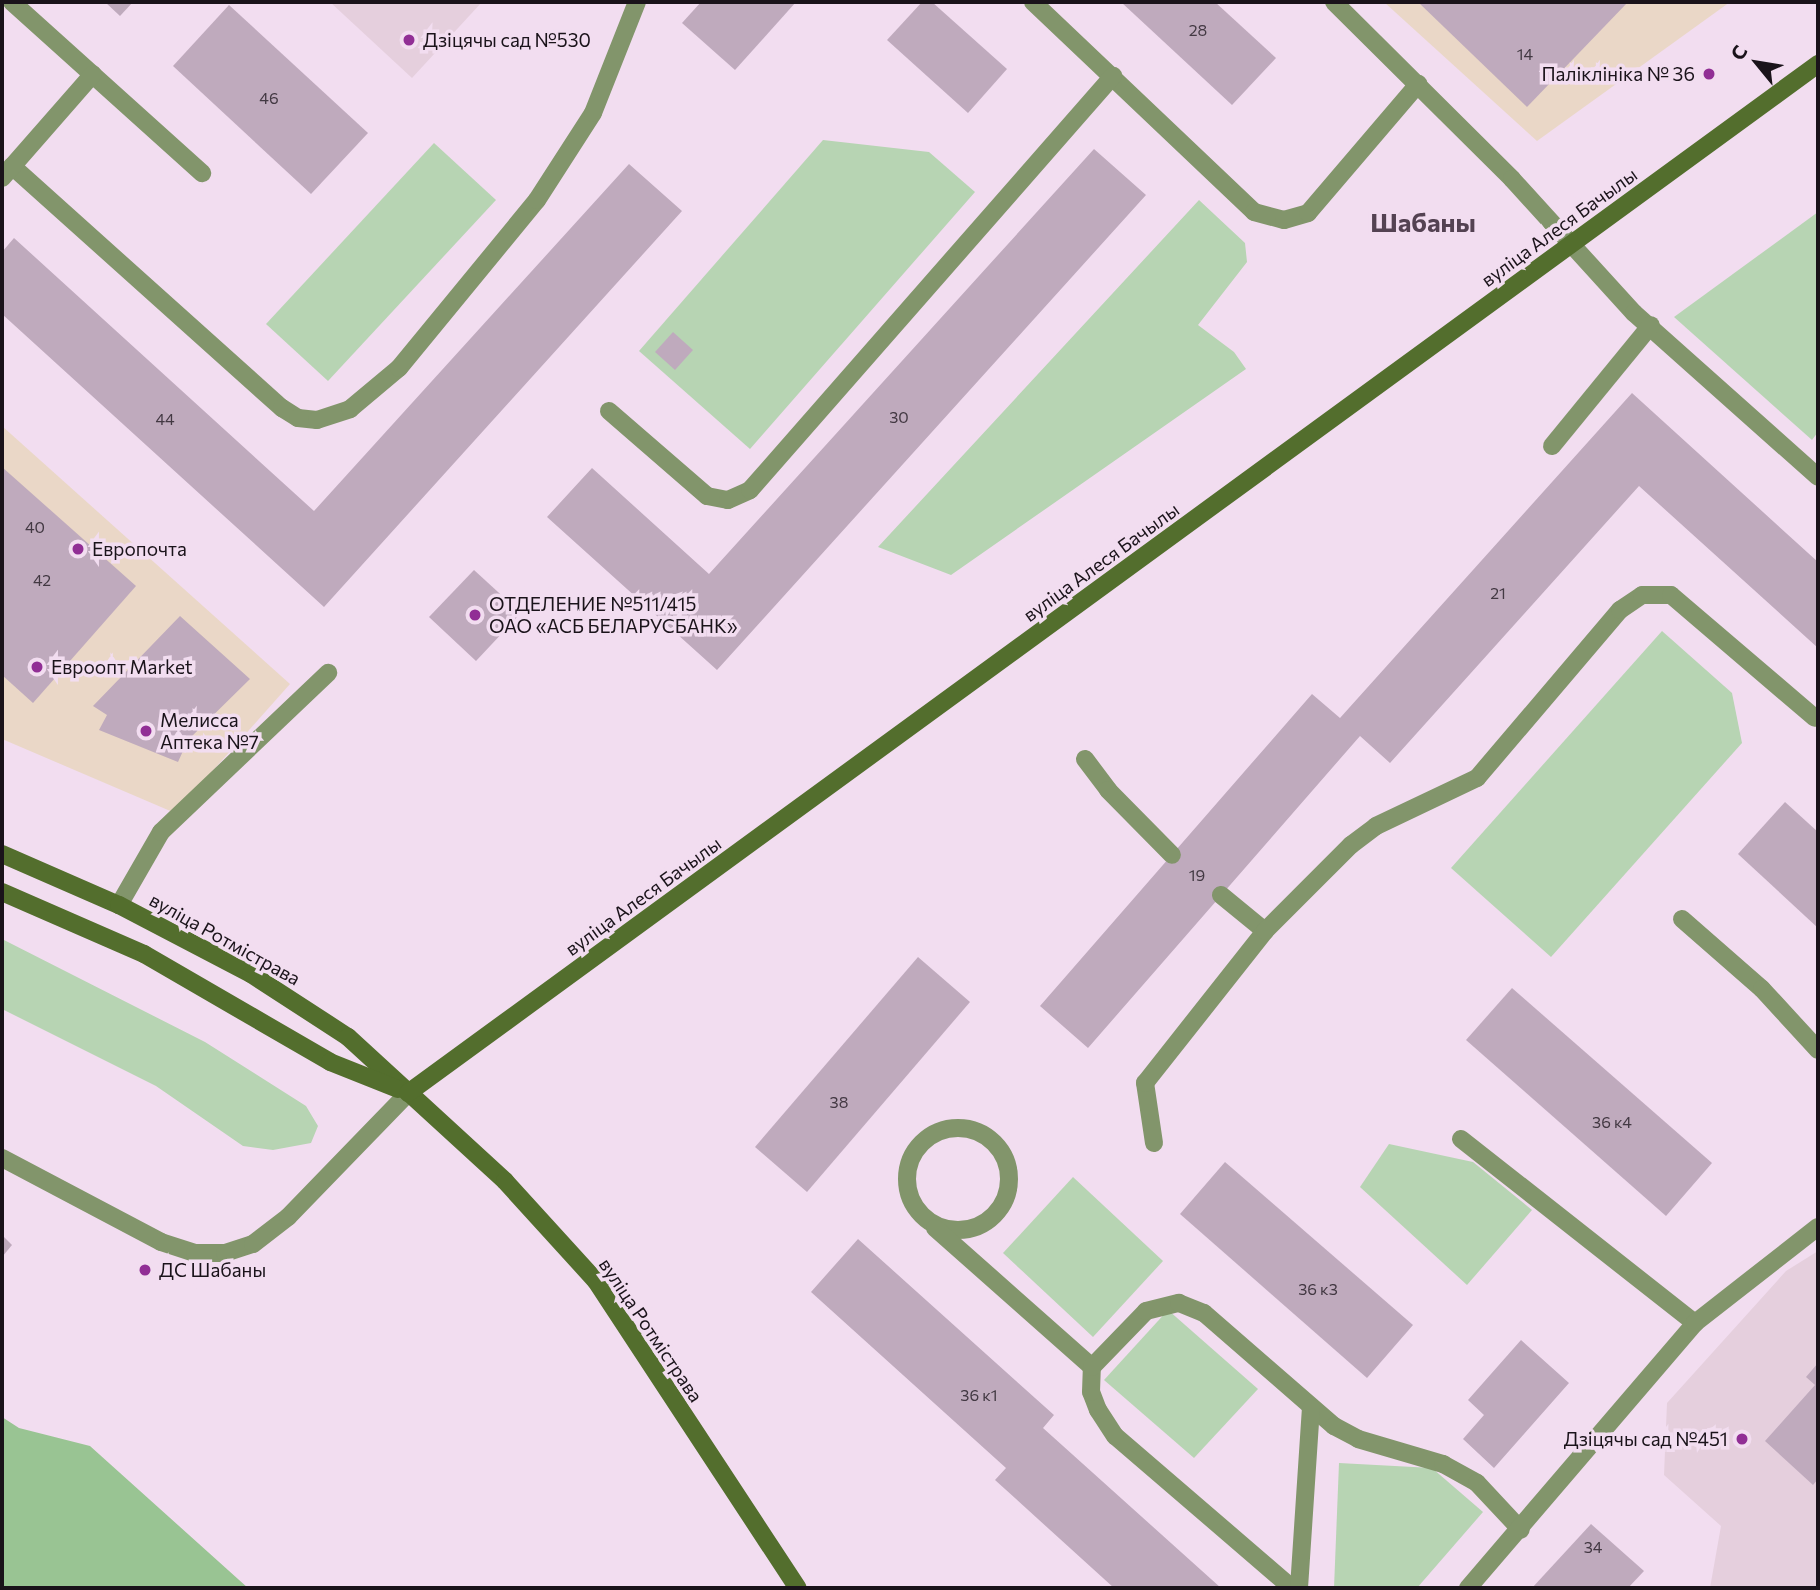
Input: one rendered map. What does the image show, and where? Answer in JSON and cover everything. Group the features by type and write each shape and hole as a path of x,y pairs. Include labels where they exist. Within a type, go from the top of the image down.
{"street":[{"name":"вуліца Алеся Бачылы","path":"408,1093 1818,64"},
{"name":"вуліца Ротмістрава","path":"2,854 119,905 251,974 348,1037 505,1181 596,1282 798,1588"},
{"name":"вуліца Ротмістрава","path":"2,892 144,954 330,1062 408,1093"}],"lane":[{"path":"12,2 202,173"},
{"path":"93,74 7,172 282,408 298,418 317,420 351,409 399,368 537,200 593,113 637,2"},
{"path":"1033,2 1254,212 1284,220 1308,213 1418,84"},
{"path":"1334,2 1573,243 1634,313 1818,477"},
{"path":"610,411 707,496 728,500 750,490 1113,76"},
{"path":"1552,446 1651,326"},
{"path":"1154,1143 1145,1083 1265,931 1351,845 1376,826 1477,778 1620,610 1642,595 1671,595 1815,718"},
{"path":"119,905 161,832 328,673"},
{"path":"1085,759 1108,790 1172,855"},
{"path":"1221,895 1265,931"},
{"path":"1682,919 1762,989 1818,1050"},
{"path":"2,1158 161,1242 195,1254 225,1253 253,1244 288,1217 408,1093"},
{"path":"921,1215 934,1225 959,1230 983,1224 996,1214 1010,1184 1005,1160 992,1139 960,1127 927,1137 908,1166 906,1184 921,1215 1092,1367"},
{"path":"1461,1139 1695,1323"},
{"path":"1468,1588 1521,1530 1695,1323 1818,1227"},
{"path":"1292,1588 1115,1436 1091,1392 1092,1367 1146,1311 1179,1303 1204,1313 1311,1408 1358,1439 1443,1464 1476,1483 1521,1530"},
{"path":"1299,1588 1311,1408"}],"shaded area":[{"name":"Дзіцячы сад №530","path":"330,2 482,2 412,78"},
{"path":"1384,2 1730,2 1537,141"},
{"path":"2,426 290,684 175,813 2,739"},
{"name":"Дзіцячы сад №451","path":"1818,1251 1818,1588 1710,1588 1721,1526 1664,1475 1667,1403 1786,1271"}],"green space":[{"path":"823,140 929,152 975,192 750,449 639,351"},
{"path":"434,143 496,200 328,381 266,324"},
{"path":"1199,200 1245,243 1247,262 1198,325 1234,352 1246,369 951,575 878,547"},
{"path":"1818,212 1818,432 1812,440 1674,317"},
{"path":"1662,631 1732,693 1742,743 1551,957 1451,868"},
{"path":"2,939 205,1042 306,1106 318,1126 311,1143 273,1150 243,1146 156,1086 2,1009"},
{"path":"1389,1144 1473,1162 1532,1210 1467,1285 1360,1187"},
{"path":"1073,1177 1163,1261 1093,1337 1003,1253"},
{"path":"1168,1310 1258,1389 1194,1458 1104,1380"},
{"path":"2,1417 19,1428 90,1446 248,1588 2,1588"},
{"path":"1339,1463 1432,1468 1483,1512 1417,1588 1334,1588"}],"building":[{"path":"105,2 133,2 120,16"},
{"path":"701,2 796,2 735,70 682,23"},
{"path":"922,2 932,2 1007,69 968,113 887,40"},
{"path":"1121,2 1215,2 1276,58 1232,105"},
{"path":"1418,2 1628,2 1527,107"},
{"path":"229,5 368,133 311,194 173,66"},
{"path":"1094,149 1146,195 717,670 547,517 592,468 709,574"},
{"path":"629,164 682,211 324,607 2,314 2,252 14,238 314,511"},
{"path":"673,332 693,350 675,370 655,352"},
{"path":"1632,393 1818,562 1818,648 1639,486 1390,763 1360,736 1088,1048 1040,1006 1312,694 1340,718"},
{"path":"2,467 136,586 33,703 2,675"},
{"name":"ОТДЕЛЕНИЕ №511/415 ОАО «АСБ БЕЛАРУСБАНК»","path":"474,570 521,613 476,661 429,617"},
{"path":"180,616 250,679 188,740 178,762 99,730 107,715 93,706"},
{"path":"1785,802 1818,832 1818,928 1738,854"},
{"path":"918,957 970,1002 807,1192 755,1147"},
{"path":"1512,988 1712,1163 1666,1216 1466,1040"},
{"path":"1225,1162 1413,1325 1367,1378 1180,1214"},
{"path":"2,1235 12,1245 2,1257"},
{"path":"858,1239 1054,1415 1043,1428 1221,1588 1114,1588 995,1480 1006,1468 811,1292"},
{"path":"1521,1340 1569,1383 1494,1468 1463,1439 1484,1415 1468,1400"},
{"path":"1818,1363 1818,1479 1813,1485 1765,1441 1815,1385 1806,1377"},
{"path":"1591,1524 1644,1571 1628,1588 1532,1588"}],"place":[{"name":"Дзіцячы сад №530","path":"409,40"},
{"name":"Паліклініка № 36","path":"1709,74"},
{"name":"Европочта","path":"78,549"},
{"name":"ОТДЕЛЕНИЕ №511/415 ОАО «АСБ БЕЛАРУСБАНК»","path":"475,615"},
{"name":"Евроопт Market","path":"37,667"},
{"name":"Мелисса Аптека №7","path":"146,731"},
{"name":"ДС Шабаны","path":"145,1270"},
{"name":"Дзіцячы сад №451","path":"1742,1439"}],"district":[{"name":"Шабаны","path":"1423,222"}]}
